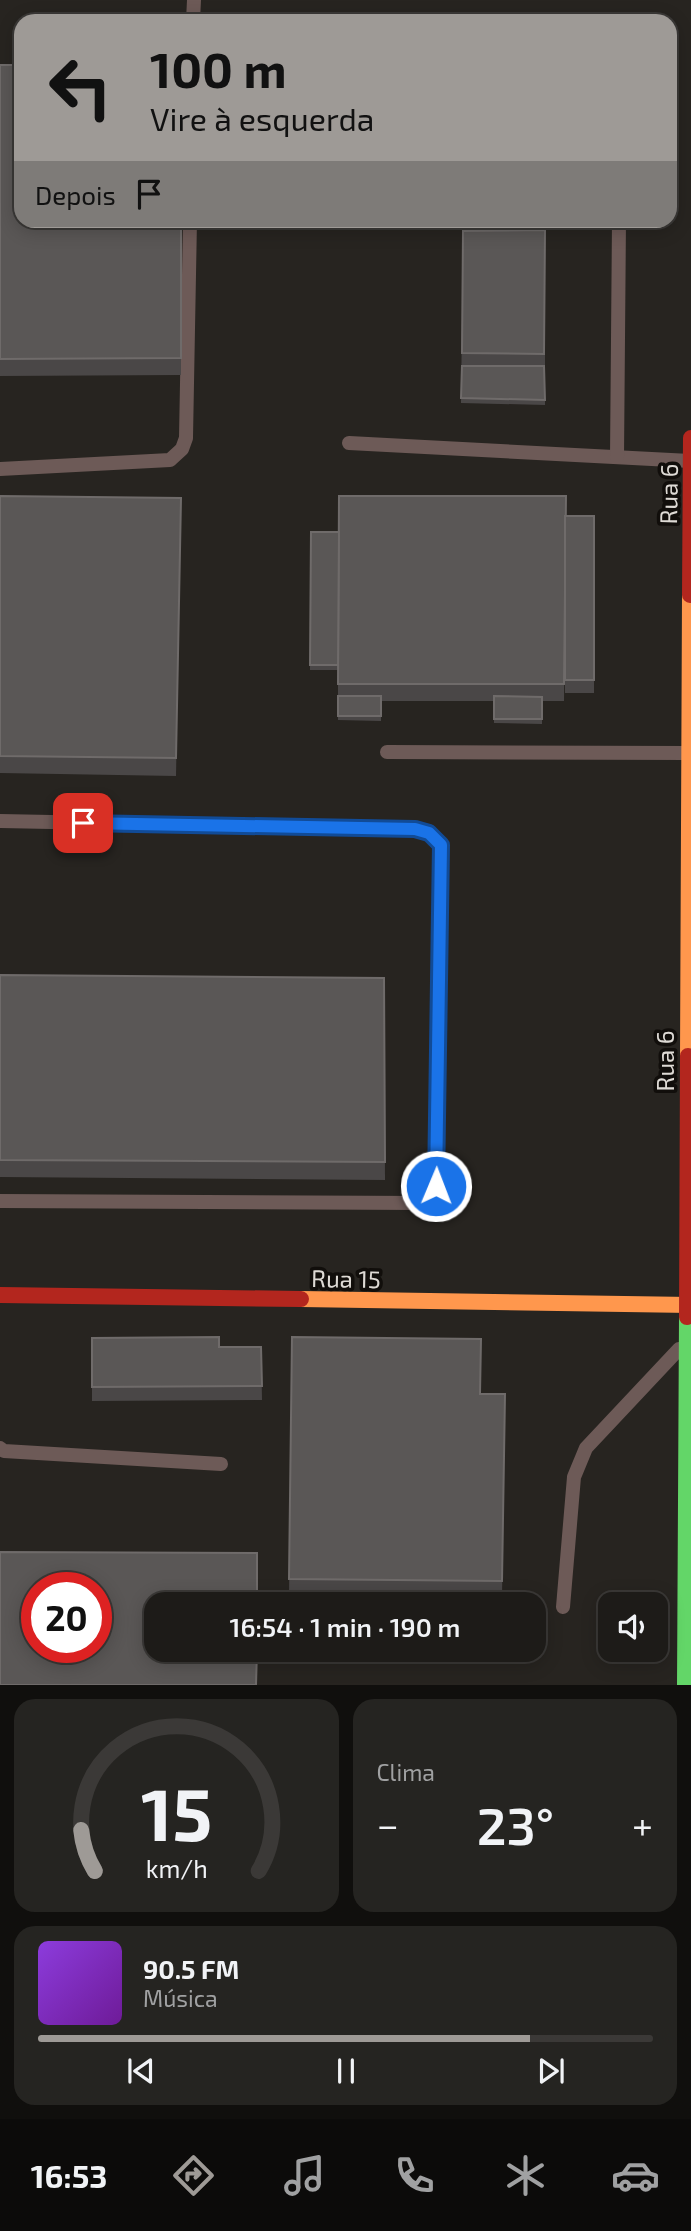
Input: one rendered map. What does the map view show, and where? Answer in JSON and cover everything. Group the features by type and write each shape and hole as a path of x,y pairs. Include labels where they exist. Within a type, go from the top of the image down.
{"street":[{"name":"Rua 6","path":"685,1685 685,1342 689,1305 691,438"},
{"name":"Rua 15","path":"0,1296 689,1305"}],"lane":[{"path":"0,469 170,460 182,449 187,438 190,228"},
{"path":"617,457 619,228"},
{"path":"349,443 691,461"},
{"path":"387,752 689,752"},
{"path":"0,821 415,829 429,833 441,845 436,1186 424,1203 0,1201"},
{"path":"564,1607 574,1477 586,1448 685,1342"},
{"path":"0,1448 4,1451 221,1464"}],"building":[{"path":"0,65 14,65 14,228 181,228 181,358 0,359"},
{"path":"545,230 544,354 462,353 463,231"},
{"path":"462,366 544,366 545,400 461,398"},
{"path":"0,496 181,498 176,758 0,756"},
{"path":"339,496 566,496 564,684 338,684"},
{"path":"565,516 594,516 594,680 565,680"},
{"path":"311,532 339,532 338,665 310,665"},
{"path":"338,696 381,696 381,716 338,716"},
{"path":"494,696 542,697 542,719 494,719"},
{"path":"0,975 384,978 385,1162 0,1160"},
{"path":"219,1337 219,1347 261,1347 262,1386 92,1387 92,1338"},
{"path":"292,1337 481,1339 480,1394 505,1394 502,1581 289,1579"},
{"path":"0,1552 257,1553 257,1592 144,1592 144,1662 257,1662 256,1685 0,1685"}],"traffic: fast":[{"path":"685,1685 687,1317"}],"traffic: slow":[{"path":"688,1056 690,595"},
{"path":"301,1299 691,1305"}],"traffic: jam":[{"path":"690,595 691,438"},
{"path":"687,1317 688,1056"},
{"path":"0,1295 301,1299"}],"route":[{"path":"83,823 415,829 429,833 441,845 436,1186"}]}
